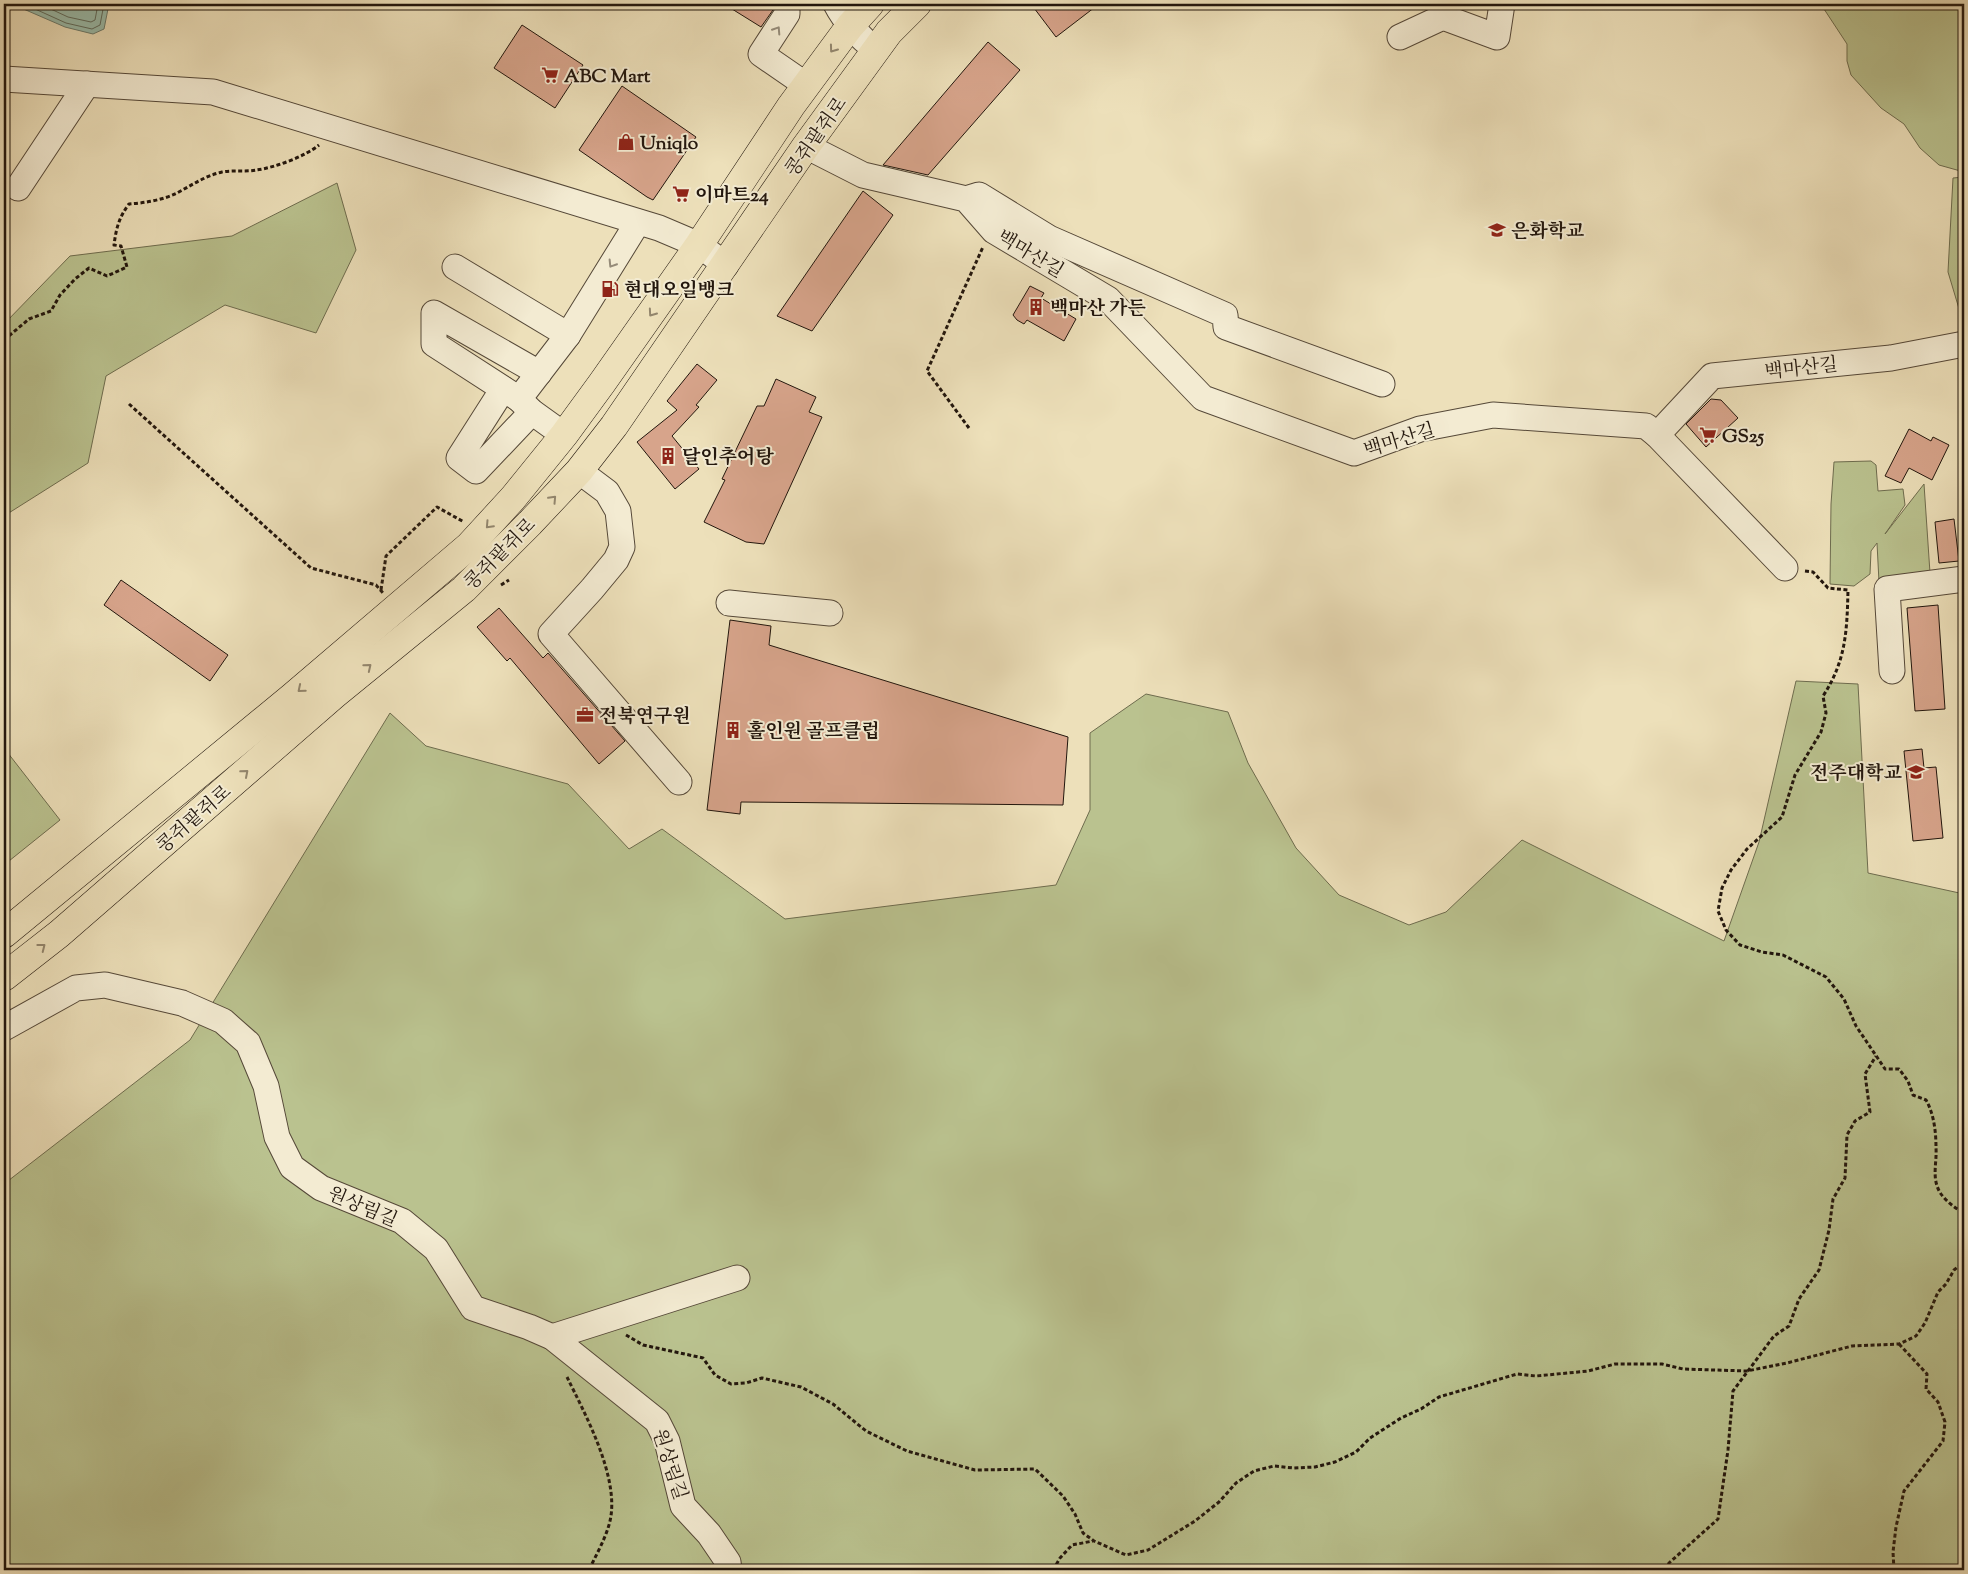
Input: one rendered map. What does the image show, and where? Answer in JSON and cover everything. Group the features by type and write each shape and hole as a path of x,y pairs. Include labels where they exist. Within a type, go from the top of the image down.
{"main road":[{"path":"786,176 787,148 863,21 917,4"},
{"name":"콩쥐팥쥐로","path":"4,934 284,704 389,599 469,546 514,498 564,435 699,245 806,85 863,21"},
{"name":"콩쥐팥쥐로","path":"4,977 59,934 334,695 464,589 579,471 614,426 806,146 863,21"}],"street":[{"path":"787,4 787,14 761,54 806,85"},
{"path":"1400,37 1443,17 1497,37 1502,4"},
{"path":"4,79 213,92 659,228 699,245 726,265"},
{"path":"18,188 87,84"},
{"path":"806,146 863,175 966,199 979,195 1049,238 1225,315 1226,327 1382,384"},
{"name":"백마산길","path":"966,199 992,228 1108,299 1203,398 1354,453 1420,429 1493,415 1646,426 1657,435 1712,376 1891,358 1964,344"},
{"path":"518,400 568,334 638,222"},
{"path":"455,266 568,334"},
{"path":"539,373 434,313 434,344 518,400 564,435"},
{"path":"1657,435 1785,568"},
{"path":"579,471 607,492 618,511 622,547 616,560 551,634 679,782"},
{"path":"1892,670 1887,589 1964,579"},
{"path":"729,602 830,613"},
{"name":"원상림길","path":"4,1028 76,988 105,985 182,1003 223,1021 248,1043 266,1086 277,1137 292,1167 322,1188 402,1221 436,1249 472,1308 529,1327 552,1337 657,1421 667,1441 683,1506 709,1534 728,1562 729,1570"},
{"path":"552,1337 606,1318 737,1278"}],"path":[{"path":"4,340 29,318 51,311 60,296 89,268 107,276 127,267 121,246 114,245 116,228 121,215 129,204 143,203 175,194 202,179 223,172 257,170 276,165 312,151 328,137 330,128"},
{"path":"969,428 927,371 992,228"},
{"path":"129,404 311,568 376,585 389,599"},
{"path":"389,599 386,556 437,507 482,532"},
{"path":"1785,568 1813,572 1828,588 1848,590 1847,635 1835,678 1823,696 1826,713 1821,732 1795,775 1782,818 1747,849 1731,870 1722,888 1718,911 1726,930 1740,945 1762,952 1783,955 1826,978 1844,999 1856,1026 1885,1069 1899,1069 1908,1081 1913,1095 1926,1100 1932,1109 1936,1150 1934,1172 1940,1193 1956,1209 1964,1213"},
{"path":"1665,1570 1669,1563 1718,1519 1728,1450 1733,1391 1774,1336 1790,1326 1798,1299 1819,1270 1829,1230 1833,1199 1845,1178 1847,1135 1855,1121 1870,1112 1865,1074 1876,1056"},
{"path":"606,1318 629,1337 643,1345 703,1358 715,1375 731,1384 746,1383 762,1378 800,1388 833,1404 866,1431 906,1451 975,1470 1034,1469 1046,1478 1063,1496 1075,1514 1083,1533 1094,1541 1126,1555 1148,1550 1195,1521 1219,1502 1236,1483 1254,1471 1274,1466 1294,1468 1315,1467 1335,1462 1356,1452 1370,1438 1439,1397 1516,1374 1536,1376 1588,1371 1615,1364 1662,1364 1683,1369 1747,1371 1852,1346 1899,1344 1916,1336 1925,1323 1938,1292 1946,1284 1954,1270 1964,1262"},
{"path":"1894,1570 1893,1552 1896,1527 1904,1490 1944,1441 1945,1422 1938,1402 1926,1389 1927,1374 1899,1344"},
{"path":"566,1376 590,1424 600,1451 609,1484 612,1508 610,1522 589,1570"},
{"path":"1053,1570 1060,1558 1072,1545 1094,1541"}],"green space":[{"path":"1817,4 1964,4 1964,172 1939,165 1920,148 1904,124 1881,108 1851,75 1847,61 1847,44 1824,9"},
{"path":"1964,177 1963,322 1948,272 1953,178"},
{"path":"337,183 356,250 316,333 225,305 106,376 88,463 4,516 4,324 70,256 232,236"},
{"path":"1871,461 1876,465 1878,491 1903,489 1905,505 1885,534 1924,484 1930,573 1879,582 1877,543 1871,551 1870,574 1854,586 1830,584 1831,504 1834,462"},
{"path":"1796,681 1858,684 1868,873 1964,894 1964,1570 4,1570 4,1184 190,1040 390,713 426,746 568,784 629,849 662,829 785,919 1056,885 1090,810 1090,733 1146,694 1228,712 1248,763 1296,848 1339,895 1409,925 1446,912 1522,840 1724,941 1759,842"},
{"path":"4,748 60,820 4,865"}],"water":[{"path":"12,4 109,4 104,29 93,34 65,27"}],"building":[{"path":"724,4 773,4 773,10 761,27"},
{"path":"1031,4 1099,4 1056,37"},
{"path":"522,25 583,65 555,108 494,68"},
{"path":"988,42 1020,70 928,175 883,165"},
{"path":"622,86 696,137 653,200 579,150"},
{"path":"863,191 893,215 812,331 777,316"},
{"name":"백마산 가든","path":"1030,286 1044,293 1041,298 1076,319 1064,341 1027,320 1024,324 1013,315"},
{"path":"697,364 717,380 696,405 699,407 672,436 699,469 675,489 637,442 677,410 667,401"},
{"path":"776,379 816,397 809,412 822,417 764,544 746,542 704,522 725,480 722,479 757,406 764,406"},
{"name":"GS25","path":"1711,399 1721,400 1738,418 1706,447 1686,424"},
{"path":"1909,429 1931,441 1933,437 1949,445 1932,480 1909,468 1901,483 1885,476"},
{"path":"1954,519 1959,561 1939,563 1935,522"},
{"path":"121,580 228,655 210,681 104,605"},
{"path":"1938,605 1945,709 1915,711 1907,608"},
{"name":"전북연구원","path":"499,608 543,658 548,653 625,741 599,764 510,658 507,661 477,627"},
{"path":"730,620 771,626 769,645 1068,737 1063,805 741,802 740,814 707,810"},
{"path":"1922,749 1924,768 1936,767 1943,838 1913,841 1904,751"}],"place":[{"name":"ABC Mart","path":"550,75"},
{"name":"Uniqlo","path":"626,142"},
{"name":"이마트24","path":"681,194"},
{"name":"은화학교","path":"1497,230"},
{"name":"현대오일뱅크","path":"610,289"},
{"name":"백마산 가든","path":"1036,307"},
{"name":"GS25","path":"1708,435"},
{"name":"달인추어탕","path":"668,456"},
{"name":"전북연구원","path":"585,715"},
{"name":"홀인원 골프클럽","path":"733,730"},
{"name":"전주대학교","path":"1916,772"}]}
